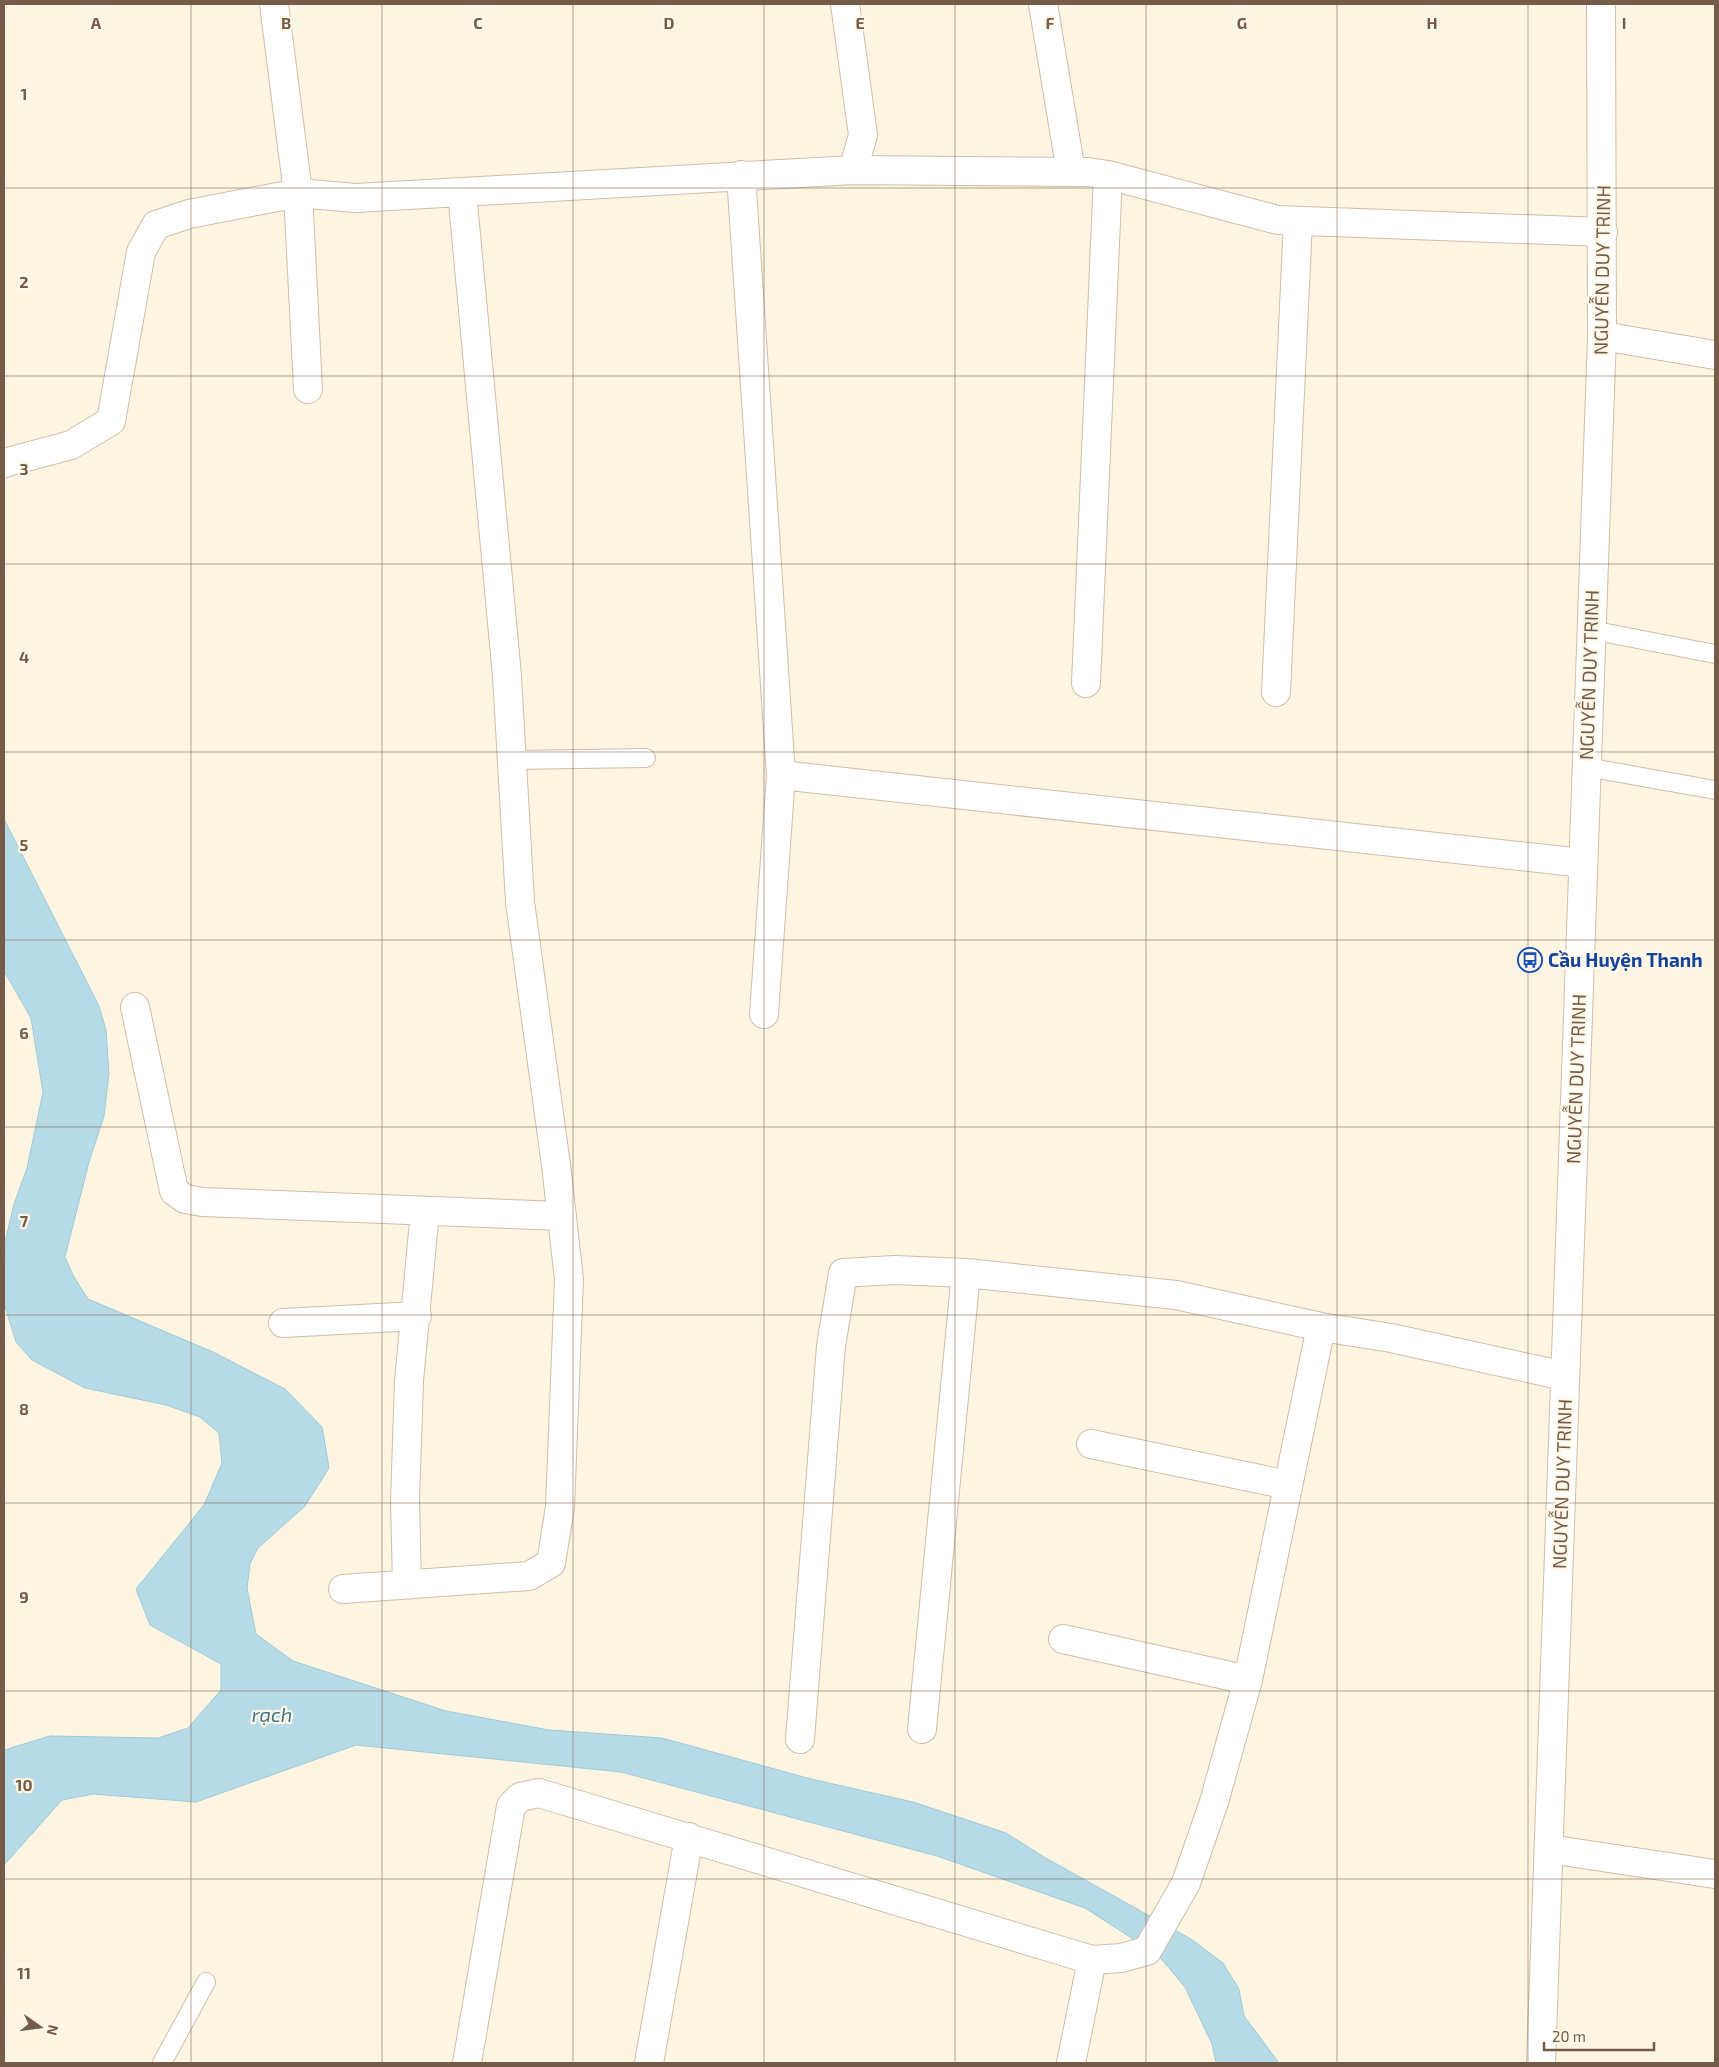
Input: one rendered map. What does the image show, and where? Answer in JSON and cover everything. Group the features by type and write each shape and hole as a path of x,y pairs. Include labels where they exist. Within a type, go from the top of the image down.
{"street":[{"path":"274,4 298,194 308,389"},
{"path":"845,4 863,135 853,170"},
{"path":"1043,4 1071,172"},
{"name":"NGUYỄN DUY TRINH","path":"1541,2063 1602,336 1601,4"},
{"path":"4,463 71,445 111,421 142,252 156,224 189,214 298,194 356,198 853,170 1071,172 1108,175 1278,220 1603,232"},
{"path":"741,175 781,775 764,1014"},
{"path":"1086,683 1108,175"},
{"path":"343,1589 529,1576 551,1563 560,1507 569,1279 520,902 507,676 462,192"},
{"path":"1276,692 1298,221"},
{"path":"1602,336 1715,355"},
{"path":"781,775 1583,863"},
{"path":"135,1007 174,1191 185,1199 202,1202 562,1216"},
{"path":"408,1584 405,1491 409,1381 425,1211"},
{"path":"800,1739 832,1346 843,1273 894,1270 966,1273 1176,1294 1321,1327 1391,1338 1566,1376"},
{"path":"922,1729 966,1273"},
{"path":"283,1323 416,1316"},
{"path":"467,2063 512,1806 520,1797 539,1793 1092,1960 1120,1958 1147,1951 1186,1883 1214,1802 1248,1680 1321,1327"},
{"path":"1090,1444 1288,1485"},
{"path":"1063,1640 1248,1680"},
{"path":"649,2063 689,1837"},
{"path":"1549,1849 1715,1874"},
{"path":"1071,2063 1092,1960"}],"lane":[{"path":"1591,630 1715,654"},
{"path":"512,760 646,758"},
{"path":"1586,767 1715,790"},
{"path":"162,2063 206,1982"}],"water":[{"name":"rạch","path":"4,819 99,1006 106,1030 109,1073 104,1116 89,1162 65,1257 74,1277 88,1299 213,1352 285,1389 322,1427 329,1468 305,1506 258,1548 250,1564 247,1588 256,1634 293,1661 446,1711 549,1730 662,1738 811,1779 913,1802 1006,1833 1044,1857 1191,1939 1223,1963 1239,1989 1244,2016 1279,2063 1216,2063 1212,2044 1185,1987 1158,1955 1085,1908 937,1856 621,1772 356,1745 196,1802 93,1794 62,1800 4,1865 4,1750 50,1736 158,1738 188,1728 221,1690 221,1664 150,1625 136,1589 204,1505 222,1463 219,1433 200,1417 166,1405 85,1388 32,1360 16,1342 4,1303 5,1242 14,1204 27,1168 43,1092 31,1018 4,971"}],"place":[{"name":"Cầu Huyện Thanh","path":"1530,960"}]}
